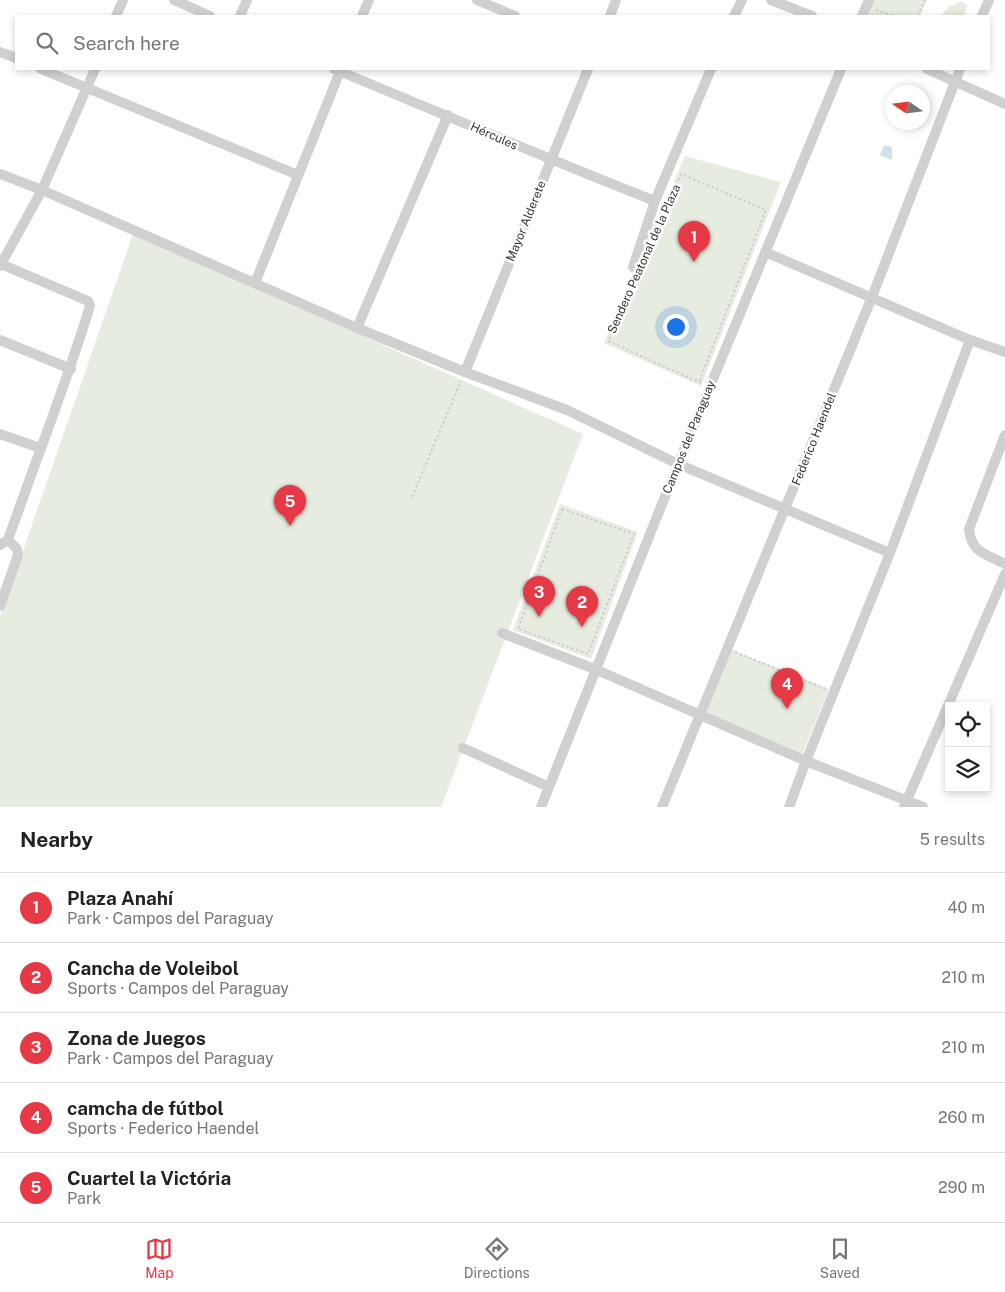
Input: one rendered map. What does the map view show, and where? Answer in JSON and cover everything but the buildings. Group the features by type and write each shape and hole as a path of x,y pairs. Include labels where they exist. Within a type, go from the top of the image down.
{"street":[{"path":"116,15 123,0"},
{"path":"174,0 208,15"},
{"path":"240,15 247,0"},
{"path":"362,15 369,0"},
{"path":"477,0 513,15"},
{"path":"610,15 616,0"},
{"path":"734,15 742,0"},
{"path":"771,0 809,15"},
{"path":"982,15 989,0"},
{"path":"863,15 869,4"},
{"path":"0,52 15,58"},
{"path":"43,70 298,175"},
{"path":"0,606 18,555 17,549 4,543 70,369 90,306 88,301 0,265 42,190 95,70"},
{"path":"255,283 338,70"},
{"name":"Hércules","path":"338,70 448,115 550,160 655,201"},
{"name":"Mayor Alderete","path":"465,372 588,70"},
{"path":"636,269 655,201 712,70"},
{"name":"Campos del Paraguay","path":"541,807 678,464 841,70"},
{"path":"929,70 954,83 1005,104"},
{"name":"Federico Haendel","path":"662,807 872,297 960,70"},
{"path":"357,328 448,115"},
{"path":"0,174 42,190 357,328 465,372 567,410 678,464 890,553"},
{"path":"765,252 970,340 1005,352"},
{"path":"0,340 70,369"},
{"path":"789,807 890,553 970,340"},
{"path":"0,434 40,448"},
{"path":"1005,435 969,530 970,540 974,548 1005,564"},
{"path":"905,803 1005,574"},
{"path":"502,633 597,670 905,803 923,807"},
{"path":"463,748 549,787"}],"path":[{"path":"918,15 925,0"},
{"path":"869,4 893,15"},
{"name":"Sendero Peatonal de la Plaza","path":"658,226 681,174 766,210 699,382"},
{"name":"Sendero Peatonal de la Plaza","path":"636,269 608,341 699,382 709,389"},
{"path":"412,497 465,372"},
{"path":"562,509 634,534 588,654 518,629 562,509"},
{"path":"732,651 828,690"}],"shaded area":[{"path":"871,0 927,0 920,15 865,15"},
{"path":"961,1 967,5 964,15 941,15 949,7"},
{"path":"685,156 781,182 701,386 604,343 650,236 651,227 666,200"},
{"path":"133,234 583,434 441,807 0,807 0,617"},
{"path":"560,504 638,532 591,659 513,630"},
{"path":"732,650 829,689 802,755 705,714"}],"water":[{"path":"884,145 892,147 892,160 880,155"}],"place":[{"name":"Plaza Anahí","path":"694,262"},
{"name":"Cuartel la Victória","path":"290,526"},
{"name":"Zona de Juegos","path":"539,617"},
{"name":"Cancha de Voleibol","path":"582,627"},
{"name":"camcha de fútbol","path":"787,709"}]}
